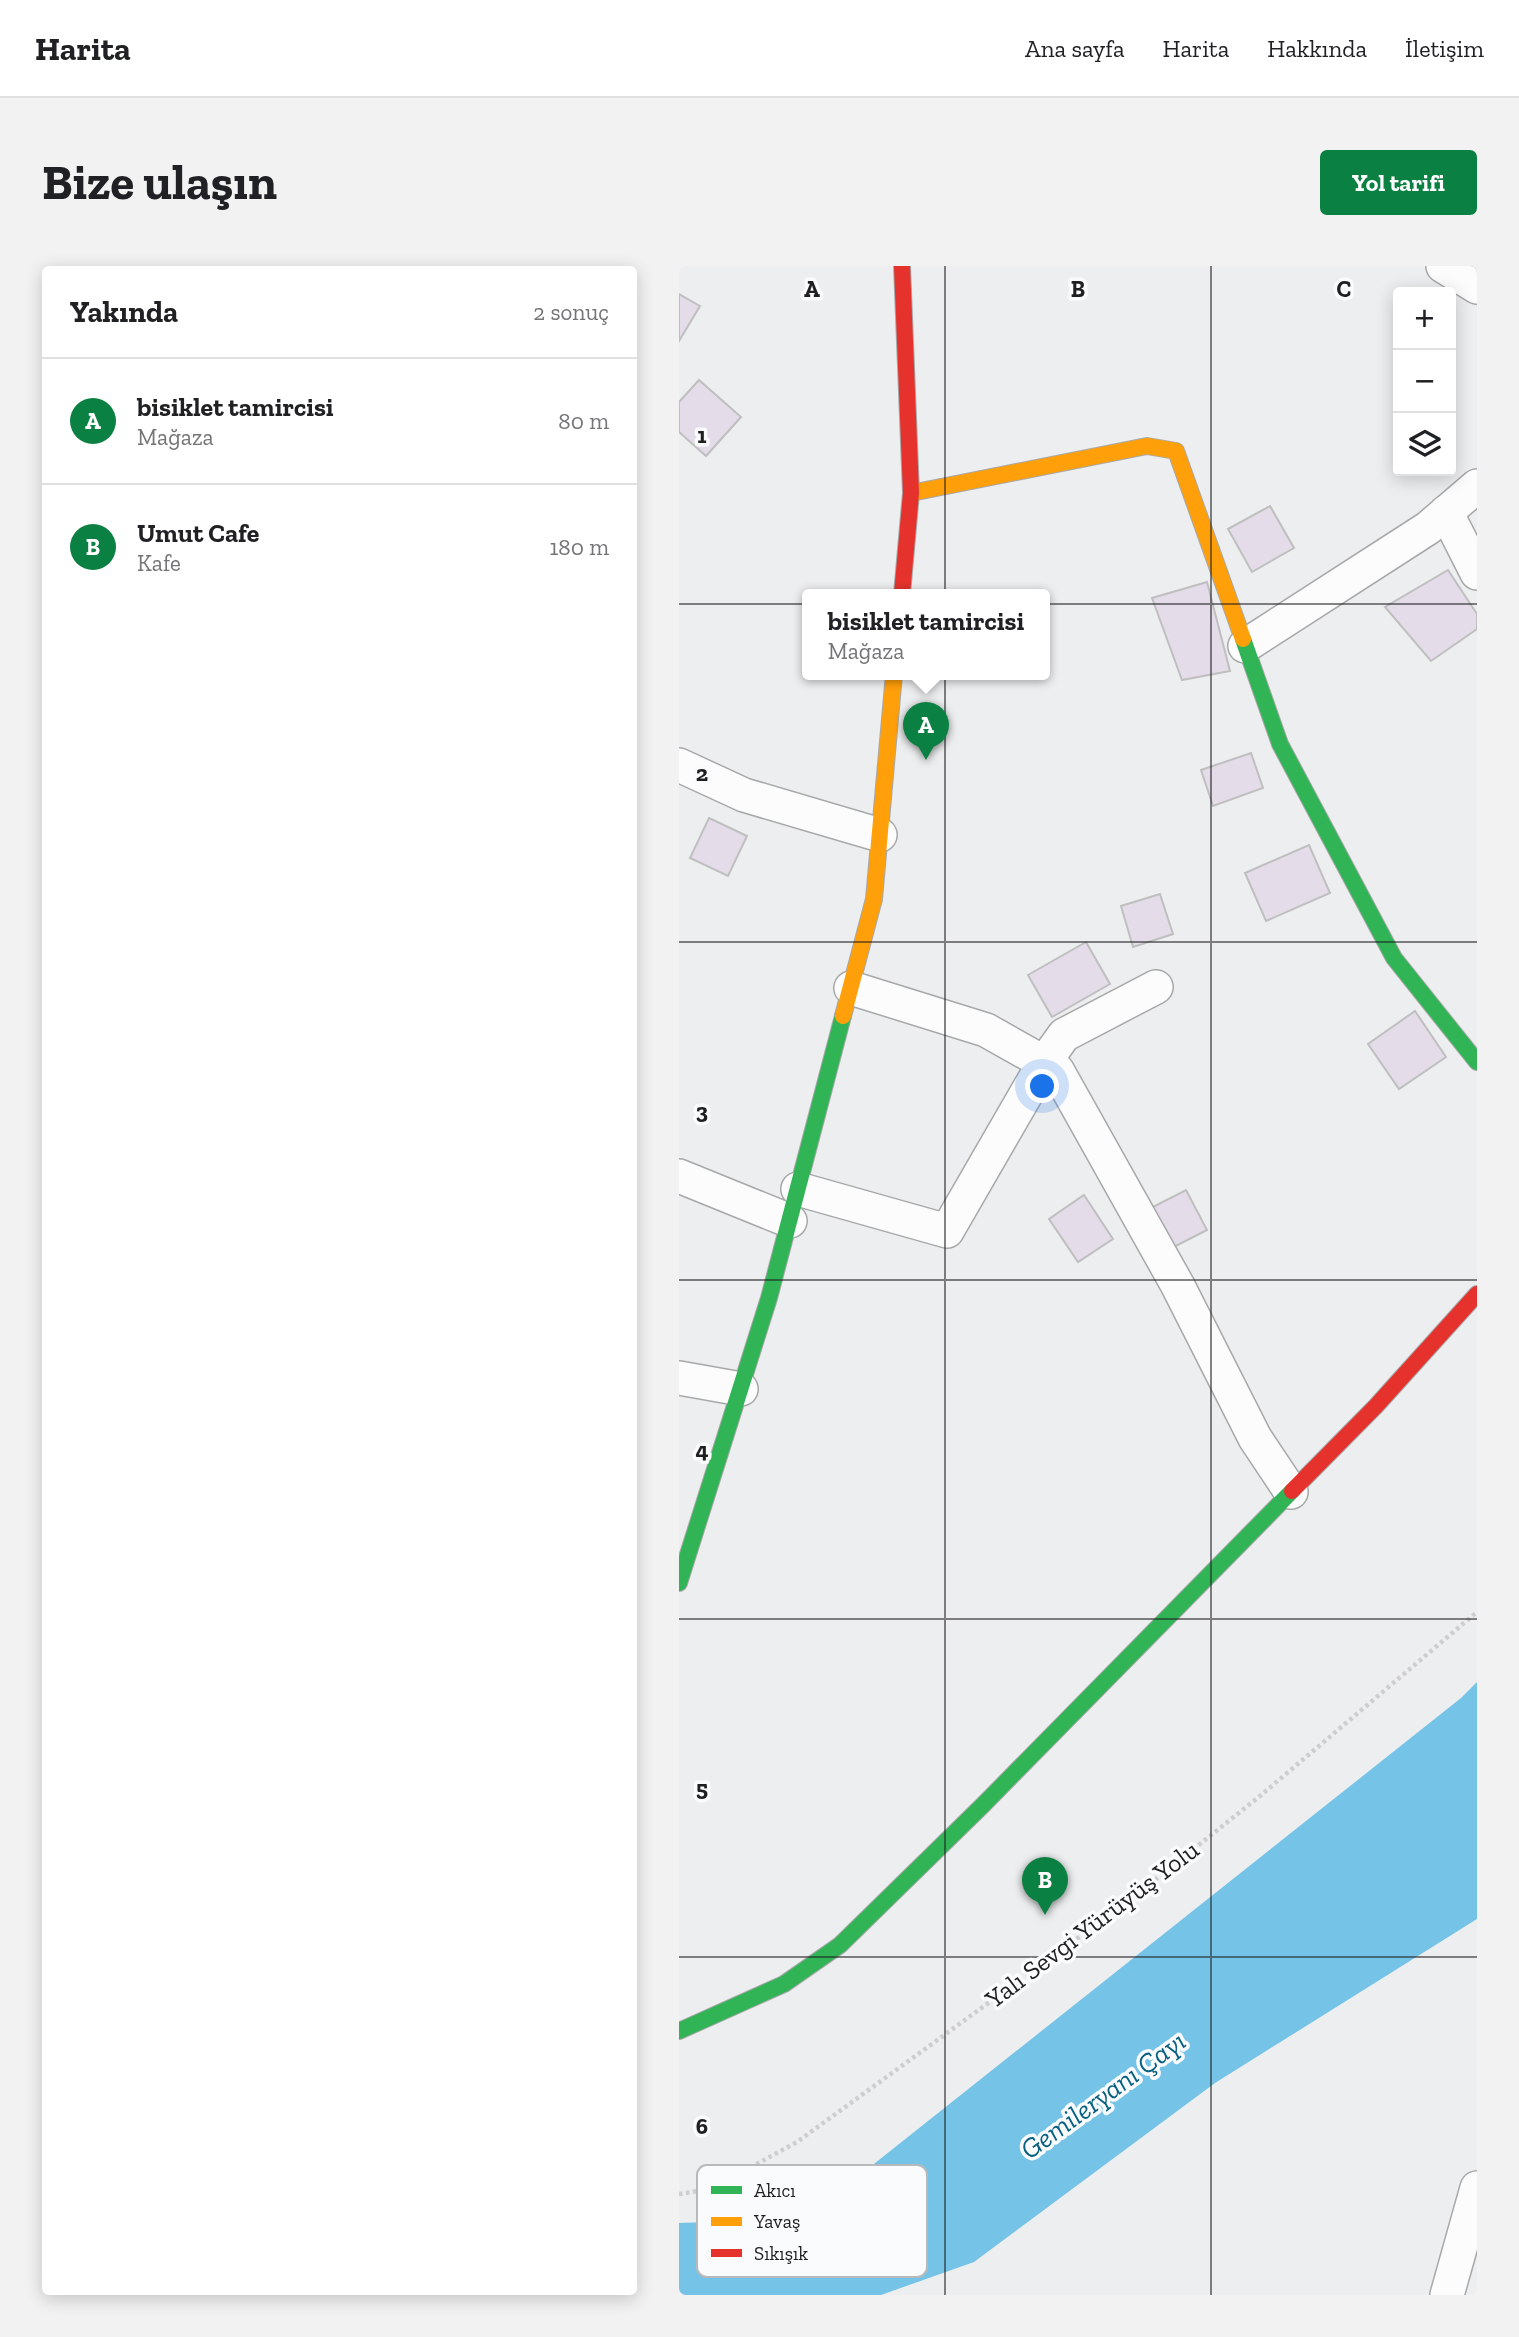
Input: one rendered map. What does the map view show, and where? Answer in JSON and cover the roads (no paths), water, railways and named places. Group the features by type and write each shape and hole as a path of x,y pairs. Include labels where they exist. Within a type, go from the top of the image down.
{"street":[{"path":"902,266 911,493 902,589"},
{"path":"1443,266 1477,287"},
{"path":"911,493 1147,446 1176,451 1280,744 1394,958 1477,1062"},
{"path":"1245,646 1428,528 1477,486"},
{"path":"1445,512 1477,573"},
{"path":"679,1583 687,1529 741,1389 769,1298 874,899 893,680"},
{"path":"679,765 744,795 880,835"},
{"path":"798,1189 947,1231 1044,1063 1064,1035 1156,987"},
{"path":"851,988 986,1030 1057,1070 1178,1286 1255,1438 1291,1492"},
{"path":"679,1176 790,1221"},
{"path":"679,2031 784,1984 840,1945 983,1805 1376,1406 1477,1294"},
{"path":"679,1378 741,1389"},
{"path":"679,2012 702,2021"},
{"path":"1447,2295 1477,2188"}],"water":[{"name":"Gemileryanı Çayı","path":"1477,1682 1477,1919 1215,2083 974,2262 881,2295 679,2295 679,2223 697,2222 697,2277 927,2277 927,2165 873,2165 1461,1698"}],"place":[{"name":"bisiklet tamircisi","path":"926,760"},
{"name":"Umut Cafe","path":"1045,1915"}]}
